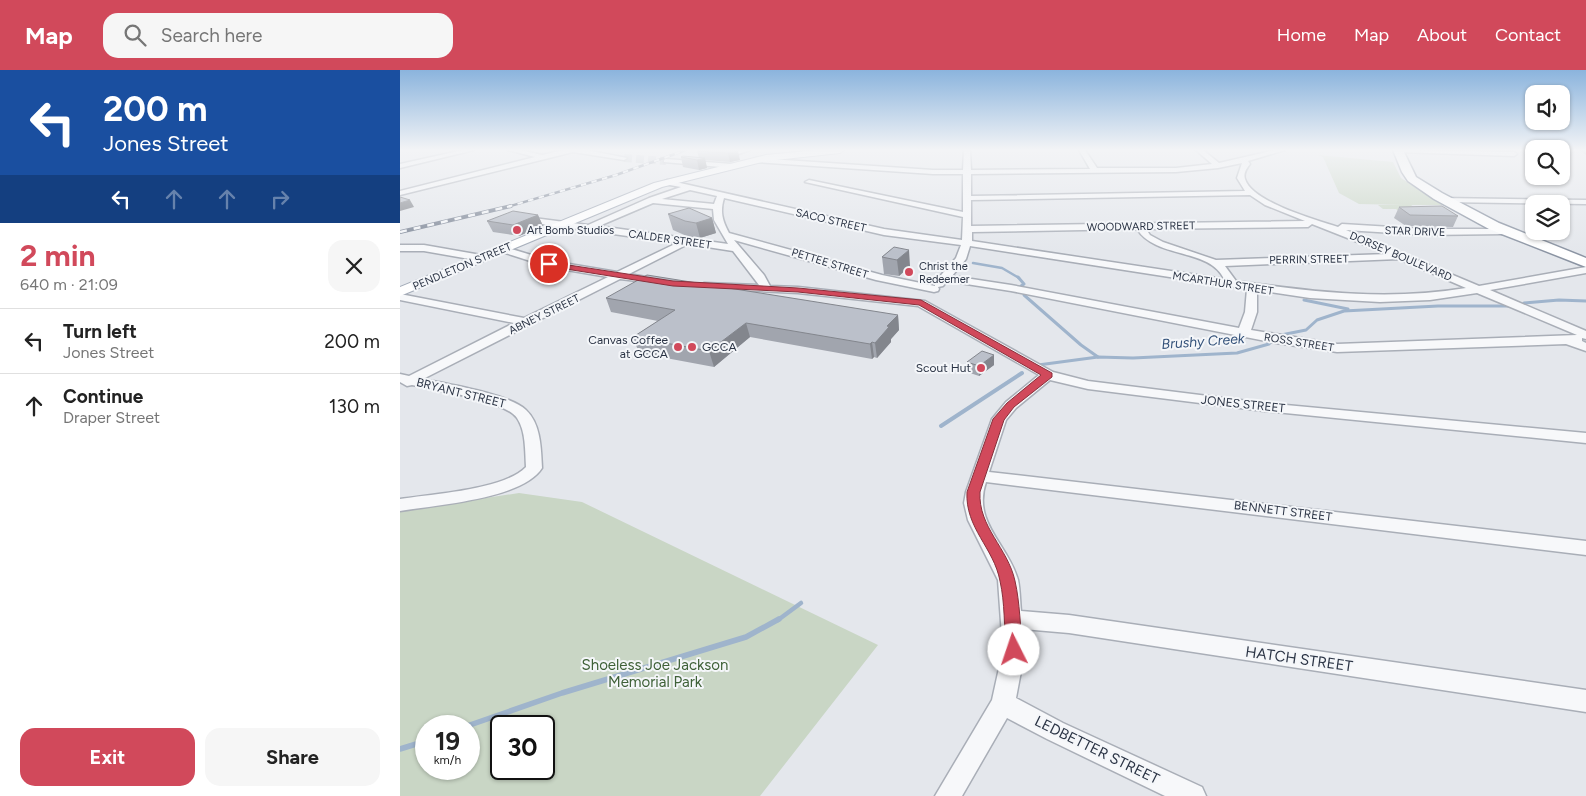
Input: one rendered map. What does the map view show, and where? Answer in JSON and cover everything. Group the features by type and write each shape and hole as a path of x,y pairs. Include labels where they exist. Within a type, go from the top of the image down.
{"highway":[{"path":"1419,184 1444,200 1505,230 1586,263"}],"main road":[{"name":"PENDLETON STREET","path":"400,292 634,193 661,184"}],"street":[{"path":"400,193 436,184"},
{"name":"SACO STREET","path":"674,184 884,232 967,243"},
{"path":"818,184 967,215"},
{"path":"689,285 766,288 921,302 961,259 967,243 966,184"},
{"path":"1245,184 1251,193"},
{"path":"590,227 652,200 689,188"},
{"path":"967,198 1251,193"},
{"name":"DORSEY BOULEVARD","path":"1251,193 1267,202 1321,225 1402,256 1586,335"},
{"path":"721,195 717,207 718,220 735,248 763,280 766,288"},
{"path":"652,200 717,207"},
{"path":"1444,200 1586,202"},
{"name":"CALDER STREET","path":"516,217 735,248"},
{"name":"WOODWARD STREET","path":"967,228 1321,225"},
{"name":"STAR DRIVE","path":"1321,225 1418,232 1505,230"},
{"path":"1139,226 1151,240 1216,263 1229,274 1232,284"},
{"name":"PETTEE STREET","path":"726,235 880,278 934,289"},
{"name":"ABNEY STREET","path":"403,381 573,300 688,241"},
{"name":"MCARTHUR STREET","path":"967,243 1310,296 1380,299 1430,297 1586,270"},
{"path":"400,248 424,248 481,258"},
{"path":"502,249 549,264 673,284"},
{"name":"PERRIN STREET","path":"1216,263 1402,256"},
{"name":"ROSS STREET","path":"945,278 1011,288 1323,347 1353,349 1567,340"},
{"path":"1244,332 1251,312 1252,287"},
{"path":"400,297 525,322"},
{"name":"JONES STREET","path":"921,302 1048,375 1088,385 1264,407 1586,438"},
{"path":"1567,340 1586,339"},
{"path":"1567,340 1586,348"},
{"path":"948,796 1003,703 1014,650 1008,580 981,529 974,511 974,492 999,419 1011,405 1048,375"},
{"name":"BRYANT STREET","path":"400,505 490,490 523,480 534,469 532,438 526,419 519,410 495,401 403,381"},
{"name":"BENNETT STREET","path":"979,476 1586,548"},
{"name":"HATCH STREET","path":"1012,619 1069,624 1586,701"},
{"name":"LEDBETTER STREET","path":"1003,703 1055,731 1193,796"}],"green space":[{"path":"1335,184 1410,184 1442,205 1411,205 1429,217 1402,214 1396,209 1383,209 1378,205 1403,205 1359,204 1339,193"},
{"name":"Shoeless Joe Jackson Memorial Park","path":"519,493 582,502 878,645 760,796 400,796 400,511"}],"building":[{"path":"400,197 410,200 400,203"},
{"path":"1442,206 1458,216 1410,215 1399,207"},
{"path":"689,208 712,218 696,223 668,214"},
{"path":"513,211 538,215 513,225 487,221"},
{"path":"894,247 909,250 897,260 882,257"},
{"path":"647,275 898,315 887,326 889,327 875,343 872,342 870,344 746,323 709,351 633,337 675,310 606,298"},
{"path":"982,351 994,355 979,366 967,362"}],"waterway":[{"path":"973,263 1002,268 1019,278"},
{"path":"1019,278 1024,284 1021,286"},
{"path":"1024,295 1081,345 1098,357"},
{"path":"1304,300 1348,309"},
{"name":"Brushy Creek","path":"1524,303 1559,300 1586,301"},
{"name":"Brushy Creek","path":"1098,357 1133,358 1237,353 1269,344 1276,336 1306,330 1317,320 1344,311 1438,306 1509,306"},
{"name":"Brushy Creek","path":"1038,365 1098,357"},
{"name":"Brushy Creek","path":"941,426 1022,373"},
{"name":"Brushy Creek","path":"778,620 801,603"},
{"name":"Brushy Creek","path":"480,721 562,693 746,637 779,619"},
{"name":"Brushy Creek","path":"400,749 415,744"}],"railway":[{"path":"508,207 586,184"},
{"path":"400,232 508,207"}],"place":[{"name":"Art Bomb Studios","path":"517,230"},
{"name":"Christ the Redeemer","path":"909,272"},
{"name":"Canvas Coffee at GCCA","path":"678,347"},
{"name":"GCCA","path":"692,347"},
{"name":"Scout Hut","path":"981,368"}],"route":[{"path":"549,264 653,282 798,290 921,302 1048,375 1011,405 999,419 974,492 973,503 977,520 1008,580 1014,650"}]}
